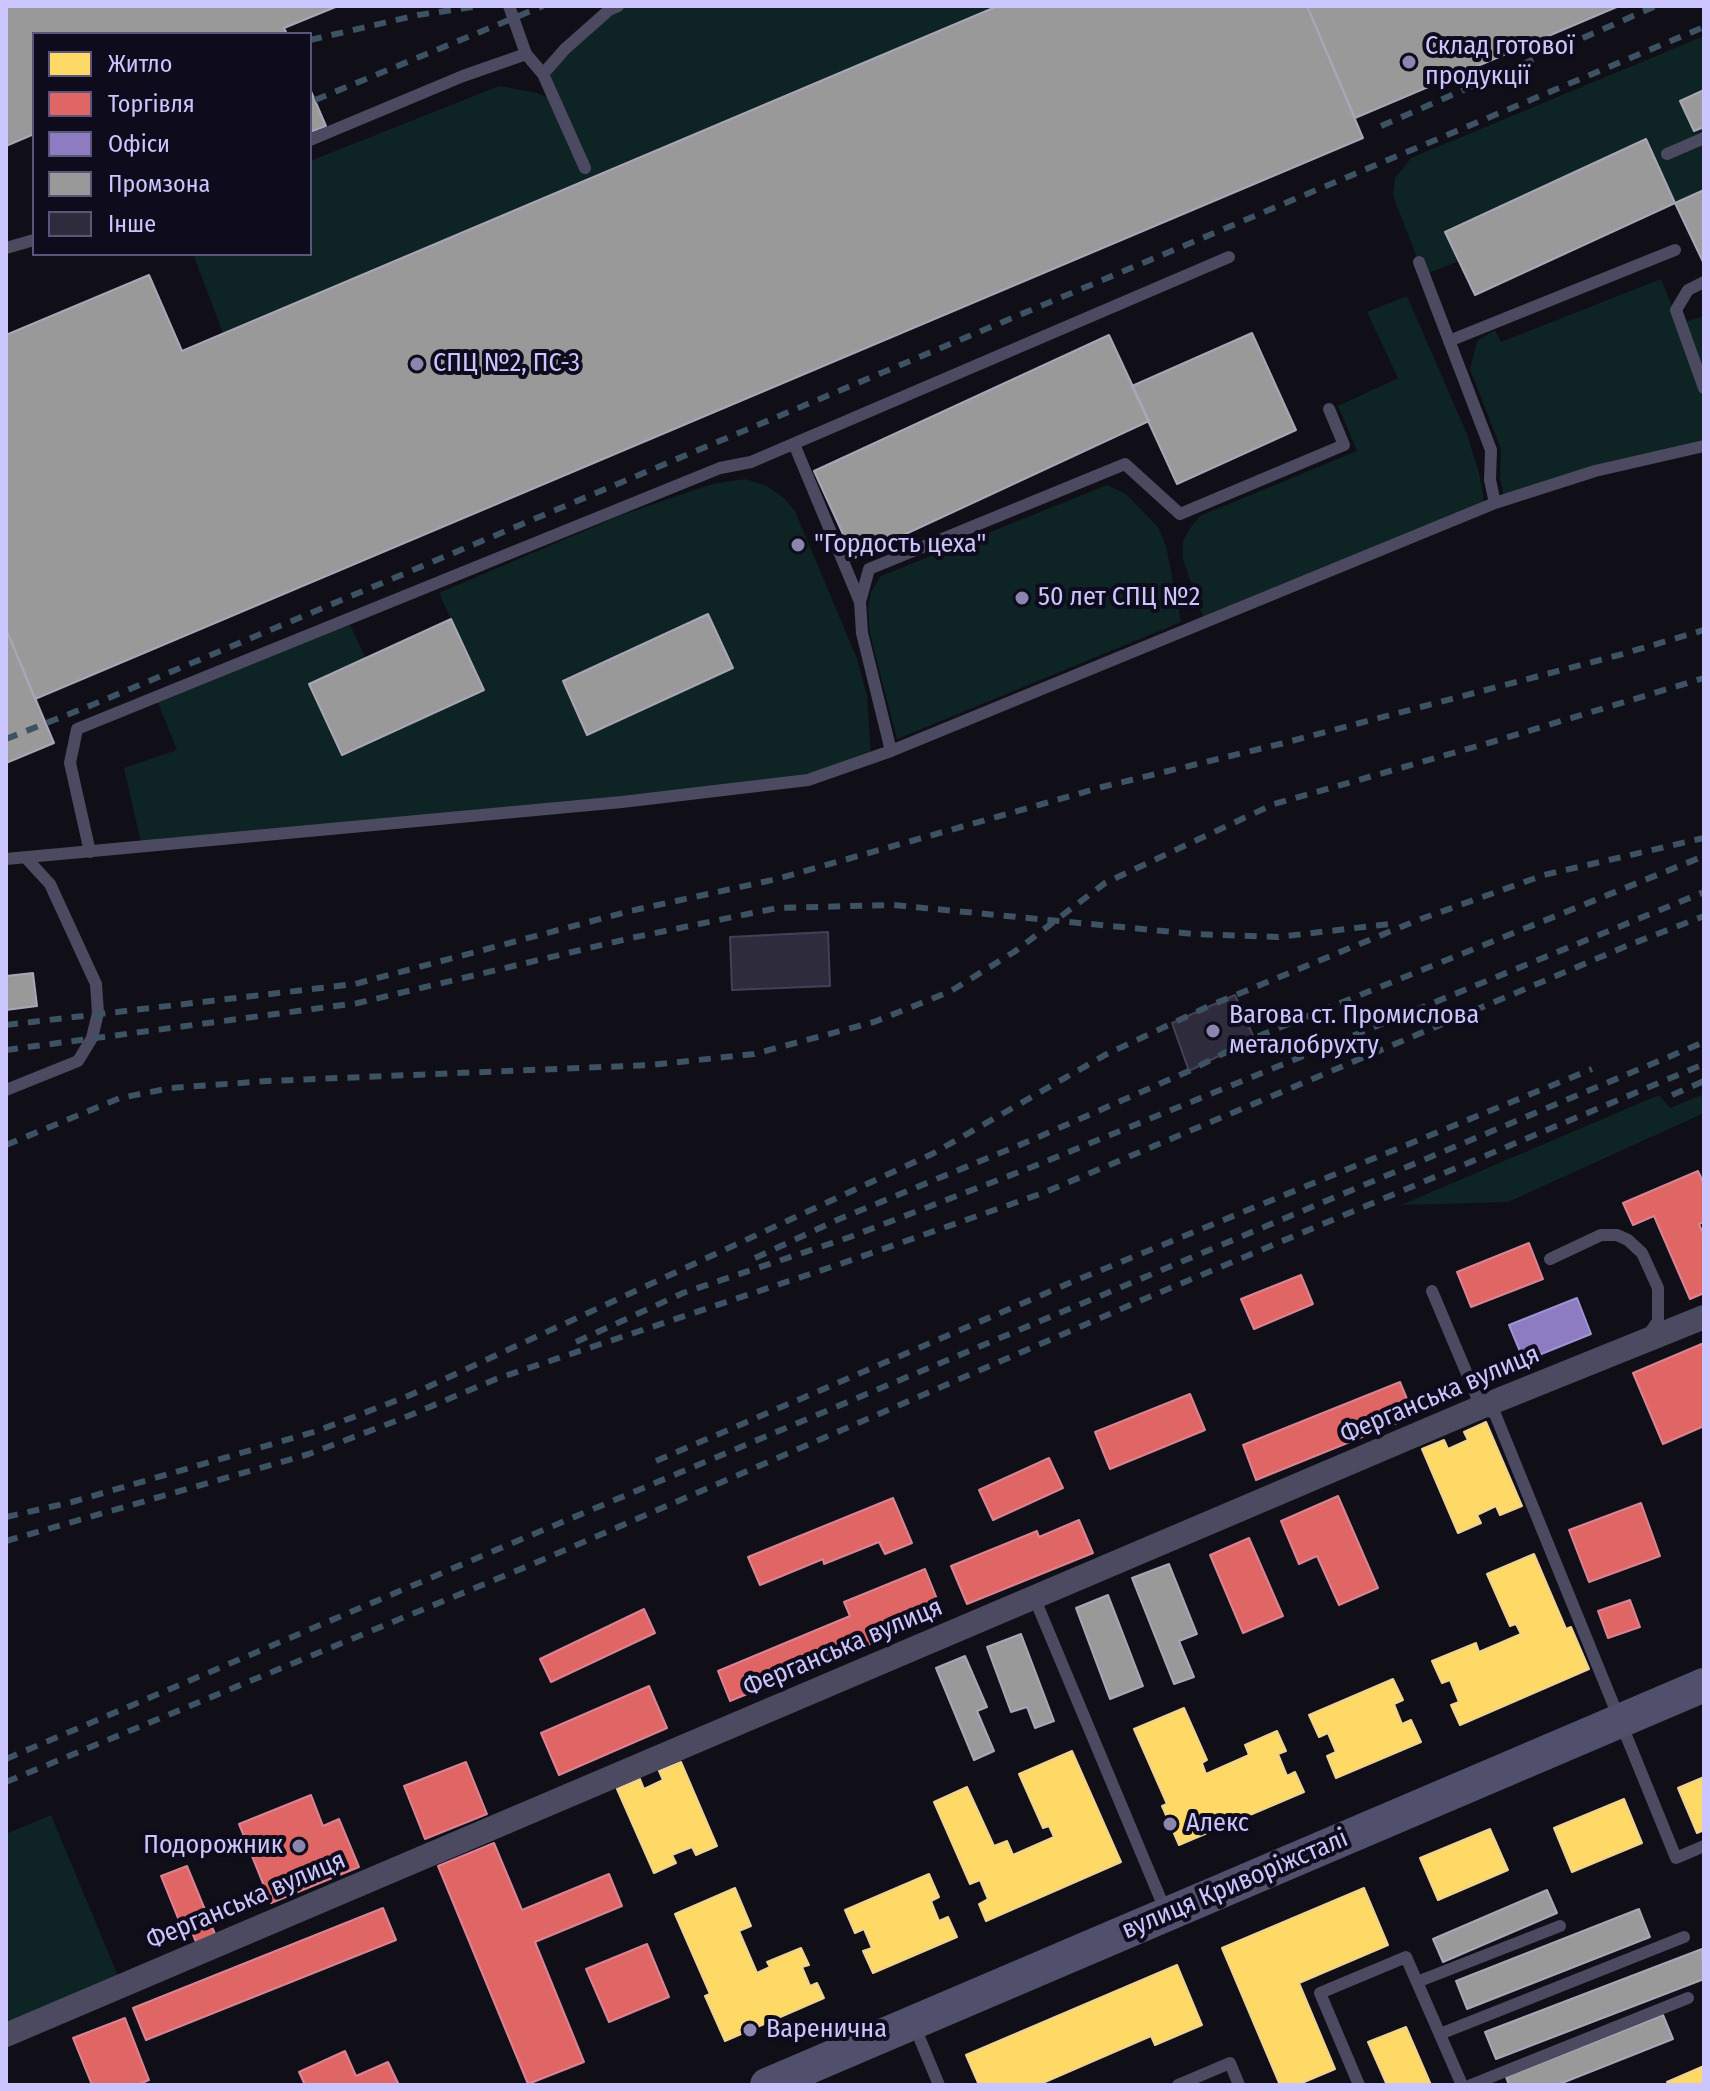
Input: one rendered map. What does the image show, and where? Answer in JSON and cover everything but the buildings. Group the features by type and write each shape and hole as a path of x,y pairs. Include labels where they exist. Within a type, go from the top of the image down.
{"main road":[{"name":"вулиця Криворіжсталі","path":"767,2085 1704,1685"}],"street":[{"name":"Ферганська вулиця","path":"6,2035 1481,1407 1704,1317"}],"lane":[{"path":"509,6 526,54 543,74 585,168"},
{"path":"543,74 565,49 609,10 618,6"},
{"path":"312,139 463,76 526,54"},
{"path":"1667,154 1704,138"},
{"path":"6,248 32,241"},
{"path":"1449,341 1675,250"},
{"path":"90,852 70,763 77,729 720,468 751,462 1229,257"},
{"path":"1419,262 1491,450 1490,480 1495,503"},
{"path":"1704,282 1688,290 1676,310 1704,388"},
{"path":"891,751 862,633 860,602 869,569 1125,464 1180,514 1344,445 1329,409"},
{"path":"794,444 860,602"},
{"path":"6,859 622,802 808,780 891,751 1495,503 1595,471 1704,446"},
{"path":"6,1090 78,1061 92,1038 98,1013 96,984 50,884 26,858"},
{"path":"1550,1259 1601,1235 1617,1235 1628,1240 1642,1253 1658,1288 1658,1321 1643,1343"},
{"path":"1432,1291 1481,1407 1495,1414 1676,1858 1704,1846"},
{"path":"1034,1597 1167,1914"},
{"path":"1417,1982 1560,1926"},
{"path":"1440,2034 1684,1937"},
{"path":"1359,2085 1320,1993 1406,1957 1462,2085"},
{"path":"1471,2085 1688,1998"},
{"path":"913,2023 939,2085"},
{"path":"1178,2085 1230,2063 1239,2085"}],"green space":[{"path":"618,6 998,6 223,333 194,256 312,256 312,160 499,86 537,93 553,100 543,74"},
{"path":"1704,36 1704,190 1675,203 1645,139 1446,231 1459,261 1424,275 1393,196 1395,178 1411,158"},
{"path":"1661,279 1679,324 1704,316 1704,447 1505,500 1500,478 1501,449 1470,369 1477,341 1495,330 1501,342"},
{"path":"1407,296 1467,434 1485,507 1205,622 1183,560 1183,541 1191,527 1200,516 1357,451 1338,406 1398,378 1367,312"},
{"path":"745,479 767,486 795,511 857,659 867,696 871,758 808,780 142,847 124,768 177,750 157,701 349,623 366,658 309,684 342,755 483,690 439,593 619,516 712,484"},
{"path":"1107,485 1126,494 1158,527 1166,546 1181,622 897,739 870,634 868,609 871,592 881,576"},
{"path":"1704,1094 1704,1113 1508,1202 1401,1205 1659,1095 1670,1108"},
{"path":"51,1815 118,1976 6,2024 6,1834"}],"railway":[{"path":"312,40 418,15 480,6"},
{"path":"315,100 543,6"},
{"path":"1381,126 1656,6"},
{"path":"6,739 1704,27"},
{"path":"6,1025 355,984 630,911 777,879 1102,787 1280,744 1704,630"},
{"path":"6,1145 120,1098 171,1088 651,1065 754,1054 874,1022 951,991 1014,952 1105,883 1274,804 1704,678"},
{"path":"6,1517 72,1502 317,1431 408,1396 932,1154 1105,1055 1209,1006 1418,920 1544,875 1704,838"},
{"path":"755,1258 837,1220 1189,1071 1254,1038 1704,856"},
{"path":"576,1342 683,1293 850,1237 1032,1167 1704,892"},
{"path":"6,1050 358,1003 631,938 777,908 893,905 1194,934 1278,937 1398,923"},
{"path":"6,1541 309,1454 496,1379 1043,1193 1704,916"},
{"path":"6,1759 1704,1042"},
{"path":"6,1782 528,1566 1149,1297 1704,1064"},
{"path":"656,1461 1072,1282 1592,1069"},
{"path":"1672,1095 1704,1081"}],"place":[{"name":"Склад готової продукції","path":"1409,62"},
{"name":"СПЦ №2, ПС-3","path":"417,364"},
{"name":"\"Гордость цеха\"","path":"798,545"},
{"name":"50 лет СПЦ №2","path":"1022,598"},
{"name":"Вагова ст. Промислова металобрухту","path":"1213,1031"},
{"name":"Алекс","path":"1170,1824"},
{"name":"Подорожник","path":"299,1846"},
{"name":"Варенична","path":"750,2030"}]}
